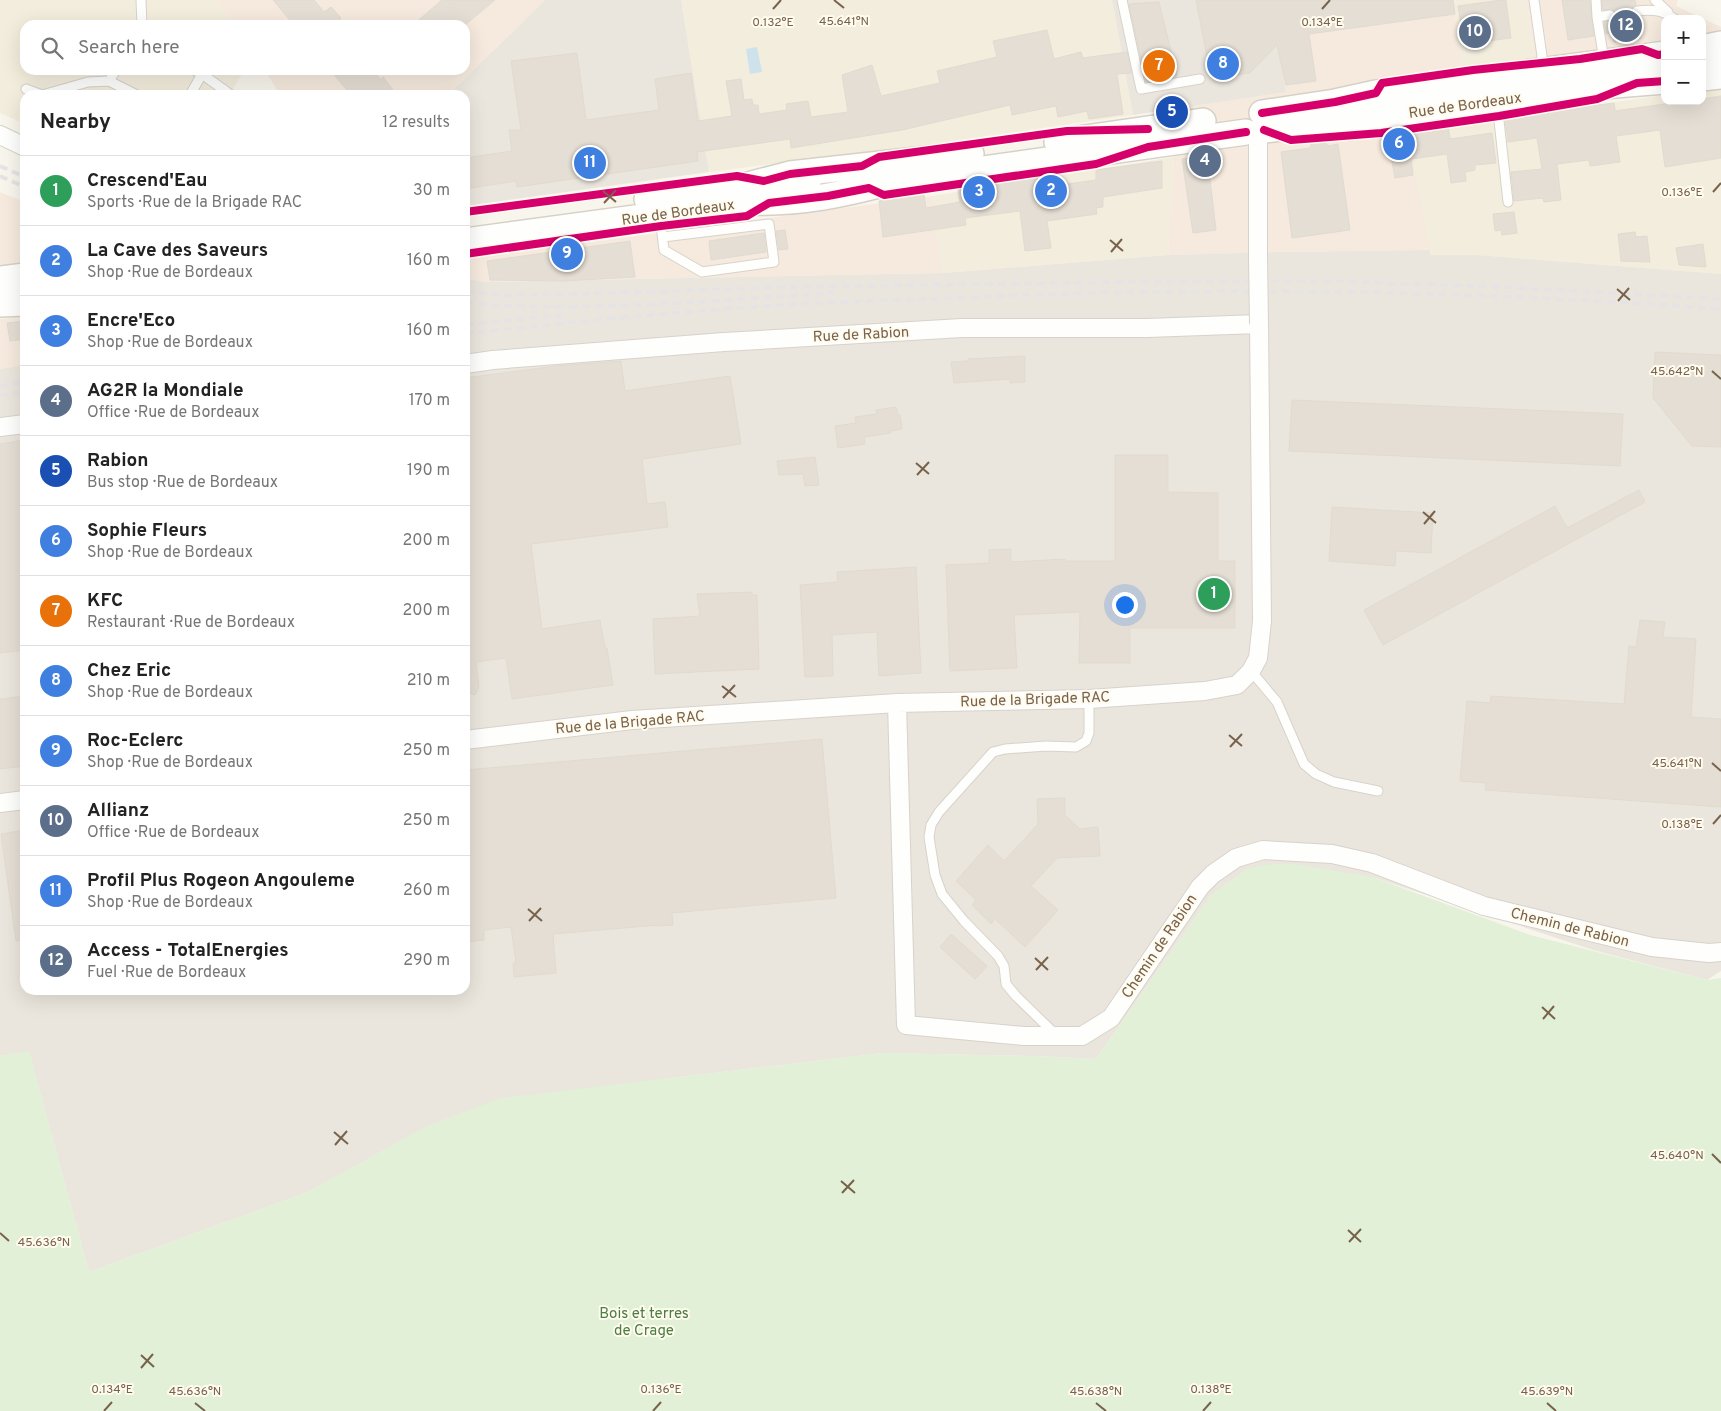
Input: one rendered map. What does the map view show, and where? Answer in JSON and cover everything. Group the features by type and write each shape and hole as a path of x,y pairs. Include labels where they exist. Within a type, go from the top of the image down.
{"main road":[{"path":"1706,47 1721,44"},
{"name":"Rue de Bordeaux","path":"1340,112 1376,93 1538,70 1608,67 1661,55"},
{"path":"1706,78 1721,76"},
{"name":"Rue de Bordeaux","path":"470,224 744,186 790,174 872,176 890,182 1104,153 1255,125 1340,112 1497,100 1615,85 1661,81"},
{"name":"Rue de Bordeaux","path":"470,241 661,226 753,202 828,196 872,176 955,156 1255,125"},
{"path":"0,279 20,277"},
{"path":"0,304 20,303"}],"street":[{"path":"1251,671 1258,658 1262,621 1255,125"},
{"path":"0,135 20,145"},
{"name":"Rue de Rabion","path":"470,363 724,342 962,328 1147,328 1259,324"},
{"path":"0,427 20,425"},
{"name":"Rue de la Brigade RAC","path":"470,739 632,720 897,703 1089,698 1205,691 1237,685 1251,671"},
{"name":"Chemin de Rabion","path":"897,703 906,1025 1024,1036 1082,1036 1111,1018 1200,887 1213,874 1236,858 1263,850 1332,854 1372,863 1484,906 1652,947 1709,953 1721,952"},
{"path":"0,803 20,801"}],"lane":[{"path":"1122,0 1141,89 1200,79"},
{"path":"1534,0 1542,56 1538,70"},
{"path":"1596,0 1596,17 1608,67 1661,68"},
{"path":"1655,0 1671,15"},
{"path":"142,1 142,20"},
{"path":"1637,11 1658,10 1667,15"},
{"path":"1596,17 1610,15"},
{"path":"1706,63 1721,60"},
{"path":"109,81 113,75"},
{"path":"192,90 197,75"},
{"path":"202,75 224,90"},
{"path":"60,90 88,82 109,81 127,90"},
{"path":"1497,100 1508,202"},
{"path":"1340,112 1380,104 1340,112"},
{"path":"470,232 767,202 827,182"},
{"path":"661,226 664,250 702,272 774,262 767,202"},
{"path":"0,293 20,291"},
{"path":"1251,671 1277,702 1304,764 1316,774 1334,782 1378,791"},
{"path":"1057,1036 1006,984 1004,966 998,956 964,921 942,894 935,875 929,837 931,825 939,812 993,752 1005,749 1046,746 1076,747 1086,741 1089,733 1089,698"}],"shaded area":[{"path":"0,0 217,0 231,20 20,20 20,75 241,75 233,90 20,90 20,122 0,113"},
{"path":"217,0 545,0 470,73 470,20 231,20"},
{"path":"545,0 681,0 709,172 470,205 470,90 453,90"},
{"path":"681,0 1112,0 1133,115 931,144 709,172"},
{"path":"1112,0 1273,0 1286,92 1133,115"},
{"path":"1273,0 1452,0 1469,123 1408,132 1430,250 1168,255 1179,108 1286,91"},
{"path":"1452,0 1527,0 1534,59 1461,68"},
{"path":"1527,0 1678,0 1676,6 1695,15 1661,15 1661,41 1534,59"},
{"path":"1706,20 1721,27 1721,32 1706,34"},
{"path":"268,75 468,75 453,90 277,90"},
{"path":"1721,87 1721,274 1477,255 1430,255 1408,132 1661,96 1661,105 1706,105 1706,89"},
{"path":"1174,157 1168,255 943,273 932,196"},
{"path":"0,192 20,200 20,280 0,282"},
{"path":"932,196 943,273 487,282 470,280 470,258"},
{"path":"1430,250 1430,255 1477,255 1721,274 1721,971 1707,980 1593,950 1372,877 1212,894 1096,1059 882,1053 663,1079 428,1126 308,1192 89,1272 29,1052 0,1056 0,369 20,366 20,995 470,995 470,280 487,282 943,273 1168,255"},
{"path":"20,317 20,366 0,369 0,319"}],"green space":[{"name":"Bois et terres de Crage","path":"1273,864 1295,864 1372,877 1530,935 1707,980 1721,978 1721,1411 0,1411 0,1056 29,1051 89,1272 308,1192 427,1126 501,1098 882,1053 1096,1059 1212,894 1248,868"}],"water":[{"path":"757,47 762,72 750,74 746,49"}],"building":[{"path":"273,0 314,0 324,12 331,7 341,18 339,20 290,20"},
{"path":"442,0 495,0 470,21 419,20"},
{"path":"1196,0 1453,0 1455,14 1309,34 1316,81 1286,85 1277,45 1250,73 1211,78"},
{"path":"1506,0 1511,38 1464,44 1458,6"},
{"path":"1562,0 1590,0 1594,36 1568,40"},
{"path":"1602,0 1635,0 1636,5 1632,8 1631,12 1634,16 1638,17 1641,38 1614,42 1613,32 1606,34 1604,22 1613,20 1616,14 1612,9 1603,10"},
{"path":"1159,2 1177,76 1146,82 1129,4"},
{"path":"1047,30 1054,59 1081,52 1083,58 1127,52 1131,73 1117,74 1123,114 1089,119 1087,111 1058,117 1056,106 1012,115 1010,105 902,130 791,148 790,139 697,152 698,161 517,187 516,181 470,188 470,157 512,151 509,130 521,130 511,61 577,53 586,120 659,110 655,79 691,73 698,121 732,116 726,81 741,79 744,100 752,99 753,105 758,105 759,114 787,110 786,104 808,101 811,117 848,112 842,75 872,65 881,96 940,83 937,71 997,57 993,41"},
{"path":"334,75 377,75 381,80 383,77 393,90 347,90"},
{"path":"1721,96 1721,158 1665,167 1660,130 1616,136 1620,162 1590,166 1589,160 1557,164 1561,200 1544,202 1543,198 1514,201 1511,172 1542,169 1537,138 1508,142 1505,117 1614,103 1615,111 1661,105 1706,105 1706,98"},
{"path":"1448,125 1450,139 1492,133 1496,163 1475,165 1475,170 1465,172 1466,181 1451,183 1447,154 1411,159 1413,175 1395,178 1387,134"},
{"path":"1324,142 1329,146 1338,144 1350,230 1292,238 1281,152 1310,148 1312,143"},
{"path":"1207,155 1216,230 1193,233 1182,159"},
{"path":"1162,161 1162,188 1103,197 1103,207 1096,208 1097,214 1047,221 1051,248 1025,251 1020,211 965,218 966,225 883,237 879,201 924,194 926,208 960,202 958,189 1040,178 1041,186 1067,182 1068,184 1096,180 1096,170"},
{"path":"1514,212 1517,233 1502,235 1501,230 1495,231 1493,214"},
{"path":"785,230 788,249 779,250 776,231"},
{"path":"1635,232 1636,237 1647,236 1650,262 1621,261 1618,234"},
{"path":"764,233 766,252 711,260 709,241"},
{"path":"630,241 635,277 563,281 490,280 487,261"},
{"path":"1703,244 1706,267 1679,265 1676,248"},
{"path":"20,322 20,340 10,341 7,323"},
{"path":"1655,352 1721,355 1721,447 1692,446 1653,398"},
{"path":"1025,356 1025,382 1010,383 1010,379 954,383 951,362 968,361 968,359"},
{"path":"621,361 625,391 730,376 741,444 642,459 647,504 665,502 668,527 531,544 542,629 600,620 613,685 512,699 506,658 476,662 479,687 475,695 470,693 470,377 556,366"},
{"path":"1292,400 1623,414 1620,466 1289,451"},
{"path":"896,407 898,415 900,415 902,429 890,431 891,433 864,437 865,444 838,448 835,426 856,423 855,417 877,414 876,410"},
{"path":"20,441 20,651 0,653 0,444"},
{"path":"1115,455 1168,455 1168,492 1218,493 1218,561 1235,561 1235,628 1130,628 1130,663 1079,663 1080,612 1014,615 1017,668 950,671 946,565 989,563 989,550 1011,549 1011,562 1065,559 1065,561 1115,561"},
{"path":"815,457 819,485 805,486 803,474 779,475 777,461"},
{"path":"1639,490 1645,502 1383,645 1364,610 1555,506 1567,528"},
{"path":"1332,507 1433,513 1431,553 1396,551 1395,566 1329,561"},
{"path":"916,567 921,673 879,676 877,632 832,635 833,676 805,677 800,585 838,582 837,572"},
{"path":"752,592 752,595 757,595 759,669 655,674 653,619 700,616 697,594"},
{"path":"1640,620 1665,622 1663,637 1696,639 1691,717 1721,719 1721,807 1485,790 1486,783 1460,781 1467,701 1490,703 1491,696 1624,704 1629,646 1636,647"},
{"path":"20,697 20,767 0,769 0,699"},
{"path":"822,739 836,898 672,913 673,925 553,934 556,973 514,977 513,963 516,963 511,927 484,930 484,940 470,941 470,770"},
{"path":"1065,798 1065,815 1080,829 1098,827 1100,856 1057,858 1031,886 1058,910 1025,947 995,919 991,924 972,905 976,900 956,881 988,845 1004,861 1038,824 1037,799"},
{"path":"20,831 20,941 16,941 1,834"},
{"path":"951,934 987,966 975,979 940,947"}],"railway":[{"path":"0,166 20,175"},
{"path":"0,176 20,185"},
{"path":"470,292 508,295 584,294 785,287 1330,281 1504,287 1721,299"},
{"path":"470,333 632,317 799,304 1148,292 1243,291 1435,294 1721,309"},
{"path":"470,303 557,307 603,306 834,293"},
{"path":"470,324 569,314"},
{"path":"0,386 20,383"},
{"path":"0,395 20,393"}],"cycle path":[{"path":"1262,113 1335,102 1376,93 1382,83 1473,70 1580,59 1642,49 1661,55"},
{"path":"1264,130 1291,140 1381,133 1499,116 1597,99 1637,83 1661,81"},
{"path":"470,211 737,176 764,181 790,174 862,166 879,157 1067,131 1148,129"},
{"path":"470,253 661,226 747,216 769,203 828,196 869,188 884,195 1096,164 1148,147 1246,132"}],"place":[{"name":"Access - TotalEnergies","path":"1626,26"},
{"name":"Allianz","path":"1475,32"},
{"name":"Chez Eric","path":"1223,64"},
{"name":"KFC","path":"1159,66"},
{"name":"Rabion","path":"1172,112"},
{"name":"Sophie Fleurs","path":"1399,144"},
{"name":"AG2R la Mondiale","path":"1205,161"},
{"name":"Profil Plus Rogeon Angouleme","path":"590,163"},
{"name":"La Cave des Saveurs","path":"1051,191"},
{"name":"Encre'Eco","path":"979,192"},
{"name":"Roc-Eclerc","path":"567,254"},
{"name":"Crescend'Eau","path":"1214,594"}]}
